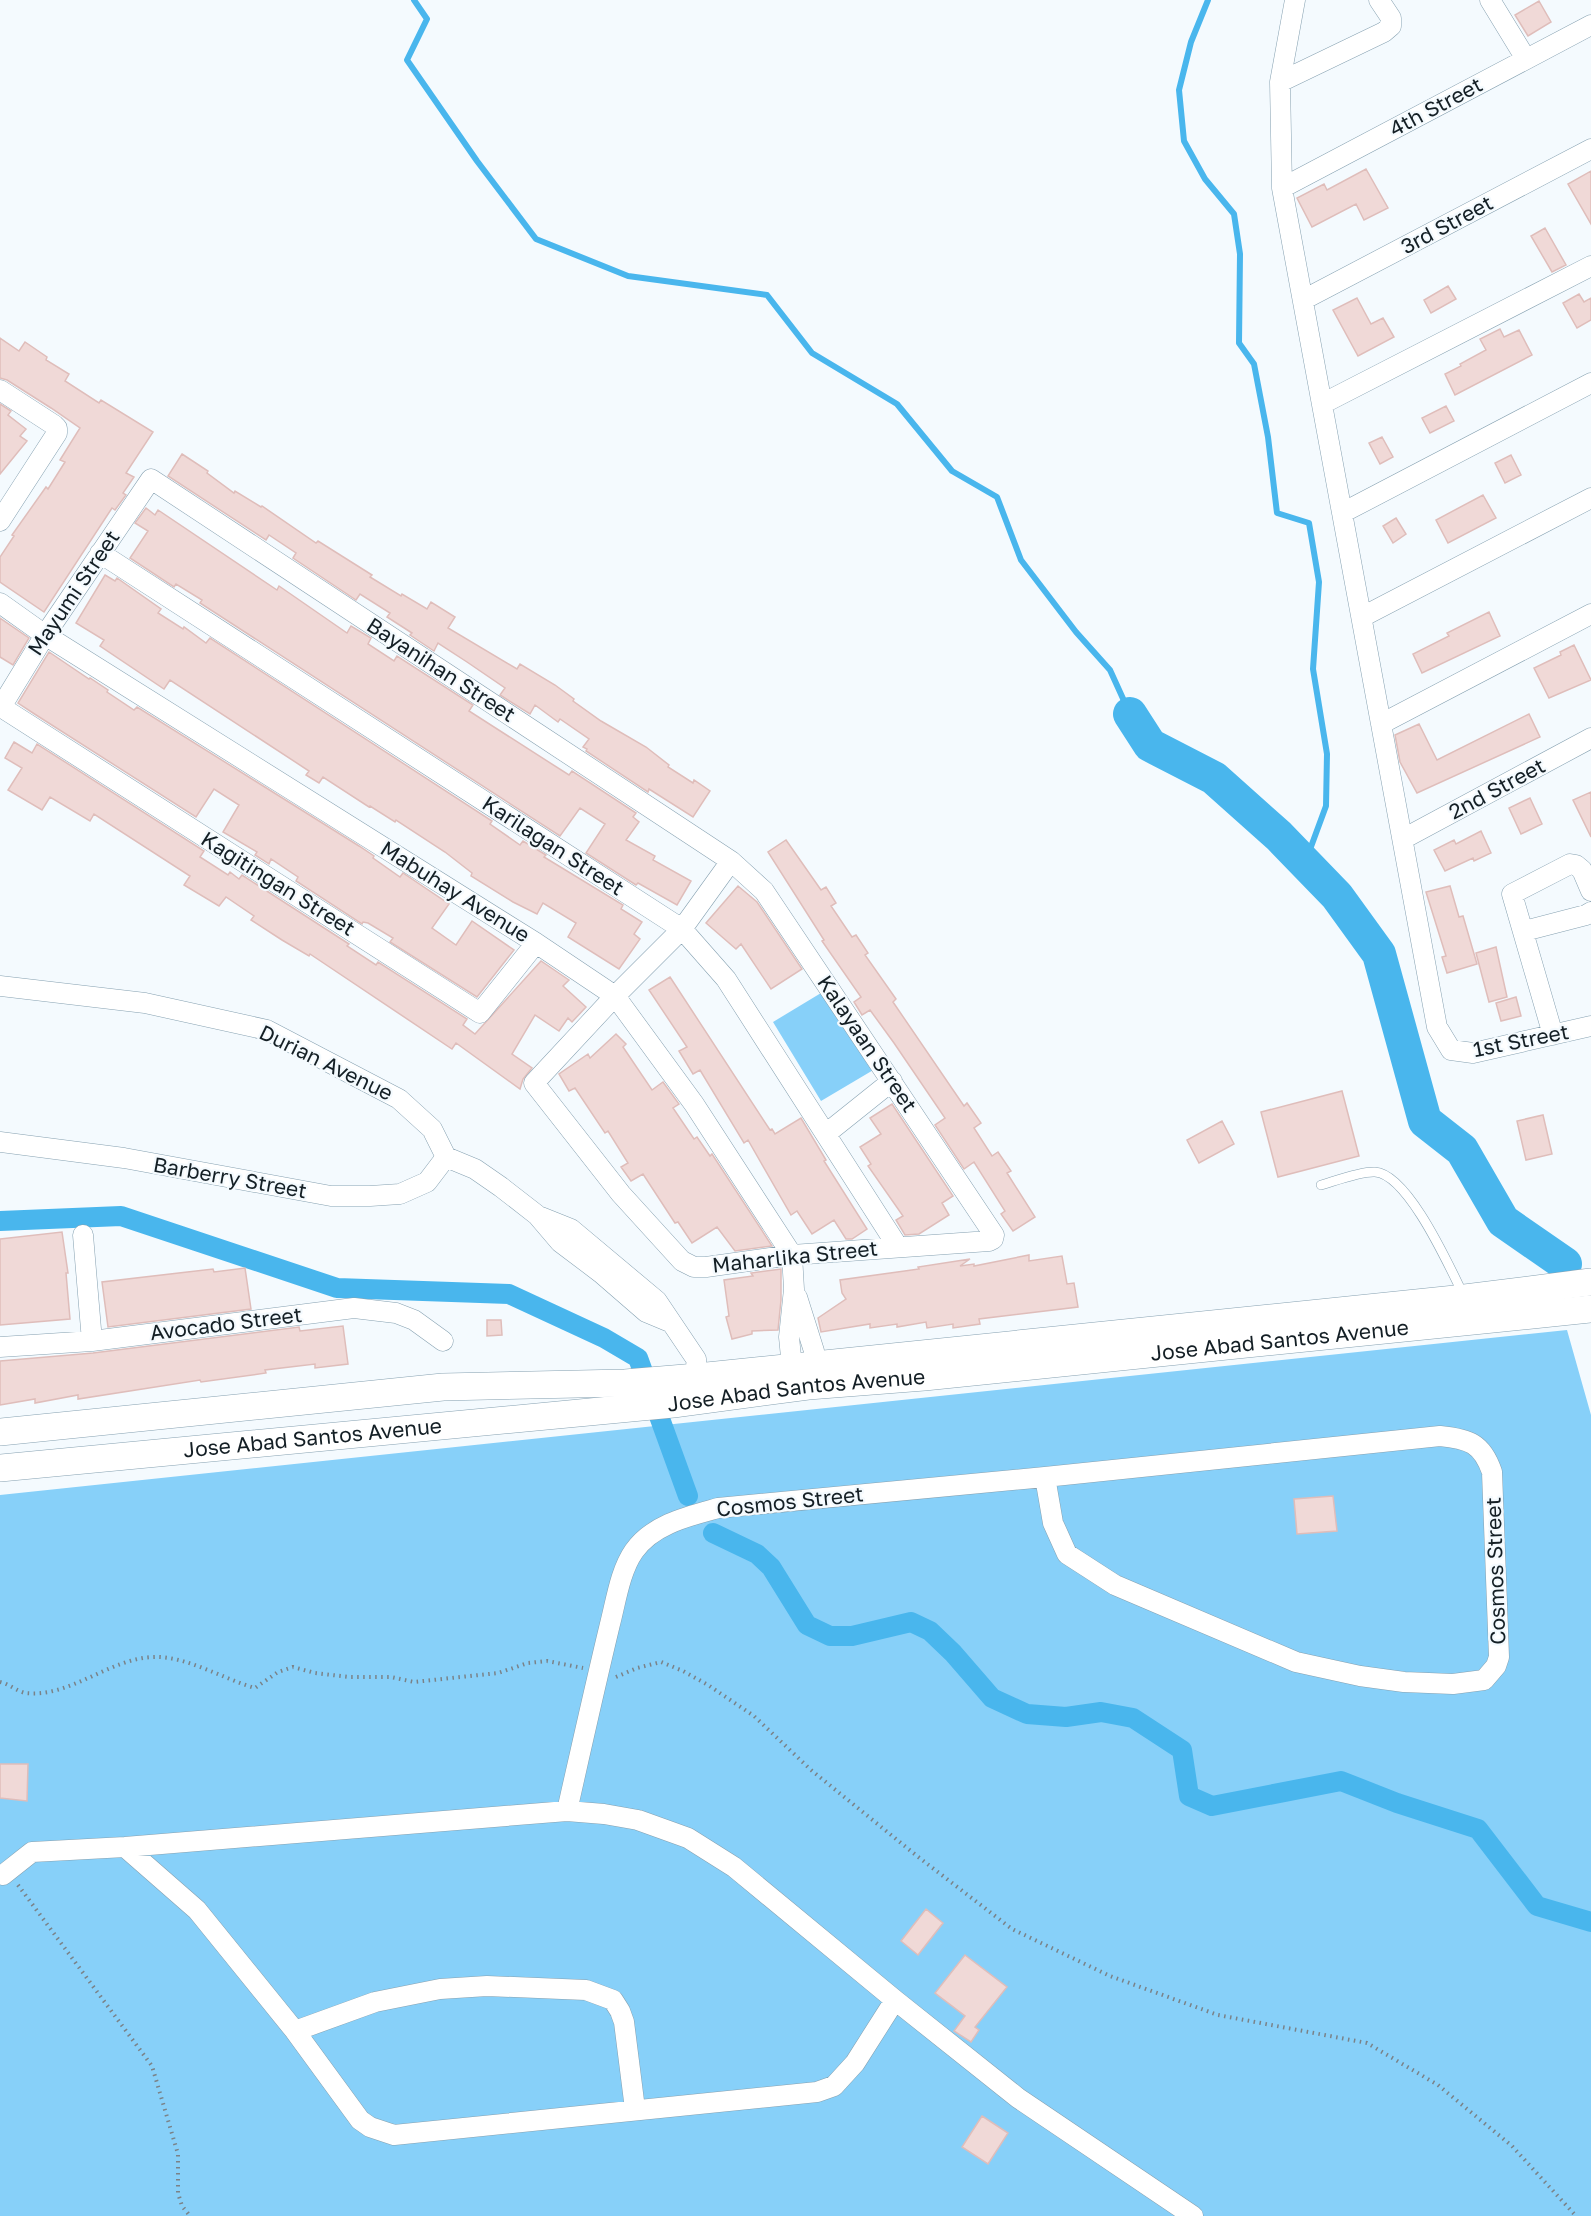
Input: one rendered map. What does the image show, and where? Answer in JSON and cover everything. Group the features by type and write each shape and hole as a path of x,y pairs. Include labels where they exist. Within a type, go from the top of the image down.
{"main road":[{"name":"Jose Abad Santos Avenue","path":"1466,1310 1554,1288 1591,1282"},
{"name":"Jose Abad Santos Avenue","path":"0,1468 685,1390 805,1372 1466,1310 1582,1310"},
{"name":"Jose Abad Santos Avenue","path":"0,1432 443,1387 626,1396"}],"street":[{"path":"1295,0 1280,82 1282,188 1403,839"},
{"path":"1280,82 1384,32 1391,26 1391,18 1379,0"},
{"path":"1490,0 1526,59"},
{"name":"4th Street","path":"1282,188 1591,25"},
{"name":"3rd Street","path":"1303,300 1591,149"},
{"path":"1322,404 1591,266"},
{"path":"1342,513 1591,383"},
{"path":"0,390 54,425 57,433 8,491 0,521"},
{"name":"Mayumi Street","path":"1,707 45,634 151,479"},
{"name":"Bayanihan Street","path":"151,479 731,861"},
{"path":"1362,617 1591,498"},
{"name":"Karilagan Street","path":"100,553 682,929 726,979 827,1132 898,1246"},
{"name":"Mabuhay Avenue","path":"0,603 45,634 536,943 615,996 694,1104 792,1256 794,1289 789,1337 805,1372"},
{"path":"1382,724 1591,614"},
{"name":"Kagitingan Street","path":"1,707 480,1012 536,943"},
{"name":"2nd Street","path":"1403,839 1591,738"},
{"name":"1st Street","path":"1403,839 1437,1028 1451,1050 1473,1053 1591,1026"},
{"path":"615,996 682,929 731,861"},
{"name":"Kalayaan Street","path":"731,861 764,891 994,1235"},
{"path":"1553,1035 1512,894 1570,864 1582,870 1591,891"},
{"path":"1524,931 1591,912"},
{"name":"Durian Avenue","path":"0,986 145,1004 267,1029 399,1099 432,1129 446,1157"},
{"name":"Maharlika Street","path":"615,996 534,1083 621,1194 682,1261 694,1267 706,1267 898,1246 989,1241 994,1235"},
{"path":"827,1132 892,1081"},
{"name":"Barberry Street","path":"0,1142 124,1158 331,1196 400,1194 427,1182 446,1157"},
{"path":"446,1157 475,1169 537,1215 560,1242 601,1273 646,1312 670,1322 696,1359 685,1390"},
{"path":"83,1235 92,1341"},
{"name":"Avocado Street","path":"0,1347 92,1341 354,1308 396,1313 414,1320 443,1341"},
{"name":"Cosmos Street","path":"567,1811 622,1577 634,1551 652,1534 679,1519 718,1508 1440,1436 1458,1438 1480,1448 1492,1472 1499,1657 1496,1666 1484,1680 1453,1684 1404,1682 1360,1676 1296,1662 1114,1585 1067,1554 1053,1523 1045,1477"},
{"path":"3,1875 32,1852 125,1847 567,1811 638,1820 688,1838 734,1867 1018,2098 1193,2216"},
{"path":"125,1847 197,1910 295,2031 360,2120 370,2127 394,2135 817,2091 834,2086 855,2063 895,2000"},
{"path":"295,2031 375,2002 440,1989 487,1986 586,1990 613,2000 620,2011 624,2022 635,2109"}],"lane":[{"path":"1321,1185 1373,1171 1384,1173 1405,1192 1431,1230 1466,1310"}],"path":[{"path":"0,1682 23,1692 47,1693 128,1662 152,1656 175,1658 255,1688 278,1672 293,1666 349,1677 391,1677 414,1682 498,1674 528,1663 547,1661 618,1677 637,1668 661,1662 708,1685 754,1716 829,1785 916,1857 1012,1929 1110,1976 1218,2015 1367,2043 1438,2085 1512,2146 1576,2216"},
{"path":"3,1875 17,1883 152,2066 178,2154 178,2193 182,2206 190,2216"}],"shaded area":[{"path":"826,990 875,1069 821,1101 773,1022"},
{"path":"1567,1330 1591,1415 1591,2216 0,2216 0,1495"}],"building":[{"path":"1539,1 1551,22 1528,36 1515,15"},
{"path":"1366,169 1388,208 1364,220 1356,204 1312,227 1297,198 1324,184 1327,190"},
{"path":"1591,171 1591,224 1568,184"},
{"path":"1545,228 1566,265 1552,272 1531,236"},
{"path":"1448,286 1456,299 1431,313 1424,300"},
{"path":"1579,294 1584,302 1591,298 1591,320 1577,328 1563,303"},
{"path":"1357,298 1371,324 1383,318 1394,337 1358,356 1333,310"},
{"path":"1500,329 1504,337 1519,330 1532,355 1455,395 1445,374 1486,350 1480,339"},
{"path":"0,338 19,351 25,342 47,357 46,360 69,374 65,381 99,403 101,400 153,432 126,473 134,477 123,493 126,495 115,510 112,508 44,612 0,582 0,557 14,536 12,535 46,487 48,489 65,462 60,460 80,428 7,380 0,378"},
{"path":"0,404 11,411 8,415 26,429 20,436 27,441 0,474"},
{"path":"1446,406 1454,421 1430,433 1422,418"},
{"path":"1382,437 1393,457 1380,464 1369,443"},
{"path":"182,454 208,471 207,473 234,493 235,491 262,506 316,543 318,541 372,575 370,577 401,596 402,594 427,609 431,602 455,617 448,628 517,669 520,664 555,685 601,721 646,747 669,765 668,767 710,791 693,817 649,789 648,792 586,751 587,749 583,747 589,739 560,719 558,722 535,705 530,714 500,695 505,688 467,662 438,643 434,651 387,617 390,613 360,594 356,600 293,558 296,553 269,535 266,540 168,476"},
{"path":"1511,455 1521,475 1505,483 1495,463"},
{"path":"1483,495 1496,518 1448,543 1436,520"},
{"path":"146,508 155,515 158,510 277,590 279,586 347,633 351,626 371,638 368,644 394,661 397,656 473,705 469,711 569,775 572,771 636,813 633,817 639,822 626,840 655,856 653,860 691,881 677,905 638,883 636,885 586,853 605,824 580,808 560,836 200,603 202,600 176,584 174,587 130,558 148,531 135,523"},
{"path":"1396,518 1406,534 1393,543 1383,526"},
{"path":"105,575 115,581 117,578 161,609 158,613 183,629 184,627 206,643 210,638 492,821 490,824 520,845 523,841 546,855 544,857 623,905 621,909 642,922 634,934 640,939 619,969 568,937 576,923 543,903 537,914 513,902 471,876 472,873 445,852 396,820 395,822 369,807 323,777 319,783 306,775 309,771 170,680 164,689 100,646 104,640 76,623"},
{"path":"1489,612 1500,636 1422,673 1413,654 1449,636 1447,633"},
{"path":"0,618 29,638 13,665 0,657"},
{"path":"1574,645 1591,680 1549,698 1534,668 1561,655 1560,652"},
{"path":"49,652 108,690 107,692 134,710 137,707 359,846 400,877 403,873 449,904 432,928 456,945 472,921 514,950 477,997 390,942 393,938 368,923 363,922 362,924 296,881 298,877 271,859 269,864 255,855 257,852 223,832 239,805 214,789 196,817 18,703"},
{"path":"1529,714 1540,737 1417,793 1400,762 1395,735 1419,724 1437,760"},
{"path":"14,742 32,753 37,744 204,851 200,857 228,875 230,872 239,879 242,875 349,944 347,946 376,965 378,962 467,1019 463,1025 475,1034 541,961 569,980 563,986 586,1007 572,1022 568,1018 559,1031 535,1015 512,1054 532,1068 523,1079 520,1089 456,1043 452,1049 310,954 309,956 251,920 254,916 226,897 219,906 184,885 190,876 94,814 90,821 50,797 42,810 8,790 22,768 5,758"},
{"path":"1591,792 1591,837 1573,800"},
{"path":"1530,798 1542,824 1521,834 1509,808"},
{"path":"1481,831 1491,853 1474,861 1473,858 1445,871 1434,850 1454,840 1456,844"},
{"path":"786,840 821,890 826,887 836,903 831,906 852,937 856,935 868,953 865,955 896,999 893,1002 964,1106 967,1103 981,1123 974,1128 992,1156 998,1152 1011,1171 1007,1173 1035,1217 1013,1231 1001,1214 1005,1211 974,1162 964,1169 935,1125 945,1118 894,1043 870,1010 862,1015 854,1002 861,997 822,941 824,940 768,852"},
{"path":"738,886 757,902 802,969 771,989 741,944 736,949 706,923"},
{"path":"1450,886 1459,917 1463,916 1477,964 1447,973 1442,957 1446,956 1426,892"},
{"path":"1496,947 1507,997 1489,1002 1476,953"},
{"path":"670,977 770,1130 772,1129 775,1134 801,1118 826,1160 824,1161 867,1229 852,1239 846,1239 834,1220 812,1234 797,1211 791,1215 748,1140 744,1143 700,1070 693,1074 679,1051 687,1047 649,990"},
{"path":"1516,997 1521,1016 1501,1021 1496,1003"},
{"path":"616,1034 626,1044 623,1047 652,1090 663,1082 679,1104 673,1108 694,1139 697,1137 710,1156 712,1154 772,1246 735,1251 717,1227 692,1243 678,1222 675,1223 643,1174 631,1181 621,1167 628,1163 608,1131 605,1133 575,1088 569,1091 559,1074 588,1054 590,1058"},
{"path":"1342,1091 1359,1156 1278,1177 1261,1112"},
{"path":"892,1104 953,1196 942,1203 949,1215 919,1234 905,1235 896,1220 903,1216 868,1166 871,1164 860,1147 881,1134 870,1118"},
{"path":"1543,1115 1552,1154 1526,1160 1517,1121"},
{"path":"1222,1121 1234,1144 1199,1163 1187,1140"},
{"path":"62,1232 68,1273 66,1273 70,1319 0,1325 0,1239"},
{"path":"1029,1255 1029,1261 1062,1256 1067,1284 1074,1283 1078,1307 979,1319 980,1324 953,1328 953,1324 927,1328 926,1322 897,1327 897,1324 870,1328 870,1324 821,1332 818,1318 846,1299 842,1293 840,1280 970,1259 960,1266 974,1264 974,1266"},
{"path":"245,1268 251,1309 108,1327 102,1282 213,1269 214,1272"},
{"path":"781,1269 778,1330 752,1331 752,1334 732,1339 726,1317 729,1316 724,1280"},
{"path":"487,1320 501,1320 502,1335 487,1336"},
{"path":"343,1326 348,1364 315,1368 315,1364 78,1399 78,1395 35,1403 35,1399 0,1405 0,1361 93,1353 299,1327 300,1331"},
{"path":"1333,1496 1337,1531 1297,1534 1294,1499"},
{"path":"0,1764 28,1764 27,1801 0,1798"},
{"path":"926,1909 943,1923 918,1955 901,1941"},
{"path":"965,1955 1007,1987 975,2027 979,2030 971,2042 954,2031 965,2016 935,1993"},
{"path":"982,2116 1008,2133 988,2164 962,2147"}],"waterway":[{"path":"414,0 427,19 407,60 477,161 536,239 628,276 767,295 812,353 897,404 952,471 997,497 1021,560 1076,632 1110,670 1130,714"},
{"path":"1208,0 1191,42 1179,90 1184,141 1205,179 1234,214 1240,254 1239,343 1254,364 1268,437 1277,513 1309,523 1319,582 1313,669 1327,754 1326,806 1305,863"},
{"path":"1130,714 1150,745 1214,778 1279,836 1337,896 1379,954 1425,1121 1462,1150 1503,1221 1565,1264"},
{"path":"0,1221 121,1216 337,1288 509,1294 604,1338 638,1358 688,1496"},
{"path":"713,1533 757,1554 771,1567 807,1625 830,1636 852,1636 911,1622 930,1631 953,1653 992,1698 1027,1714 1066,1717 1101,1712 1133,1718 1182,1750 1189,1796 1212,1806 1341,1781 1397,1803 1478,1829 1537,1906 1591,1922"}]}
